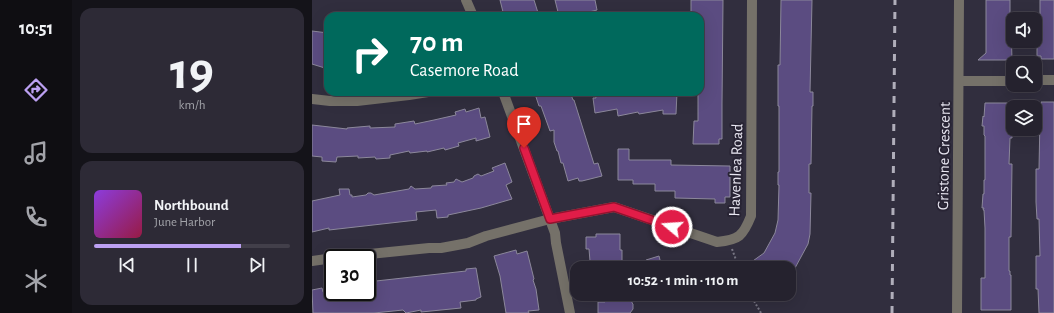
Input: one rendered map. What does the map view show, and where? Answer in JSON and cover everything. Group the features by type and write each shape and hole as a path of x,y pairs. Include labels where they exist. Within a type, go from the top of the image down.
{"street":[{"path":"466,0 471,12"},
{"name":"Havenlea Road","path":"728,241 738,237 746,228 751,216 752,0"},
{"name":"Gristone Crescent","path":"957,313 959,0"},
{"path":"959,81 1006,80"},
{"path":"1042,80 1054,80"},
{"path":"312,99 357,101 396,96"},
{"path":"504,96 555,233 570,313"},
{"path":"312,261 429,248 441,248 468,243 486,236 550,219 614,207 717,242 728,241"}],"path":[{"path":"728,241 736,261"},
{"path":"754,301 761,313"}],"building":[{"path":"500,0 534,0 538,12 503,12"},
{"path":"555,0 595,0 597,10 589,12 558,12"},
{"path":"691,0 723,0 722,139 719,139 719,144 693,144 694,121 698,121 698,96 704,96 704,12 691,12"},
{"path":"781,0 812,0 810,92 813,92 813,106 811,164 809,164 809,193 811,193 810,234 808,244 796,266 796,261 753,261 764,253 775,233 778,220 778,65 780,65"},
{"path":"986,0 1010,0 1010,12 1006,12 1006,48 1012,48 1012,56 1006,56 1006,60 978,60 986,53"},
{"path":"1040,0 1054,0 1054,59 1042,59 1042,56 1037,56 1037,48 1042,48 1042,12 1040,12"},
{"path":"312,31 324,32 324,68 312,64"},
{"path":"536,96 572,96 594,164 598,163 602,176 582,181 579,181 578,178 568,181 563,163 561,163 554,142 554,130 550,131 541,106 539,106"},
{"path":"596,96 677,96 676,114 663,114 663,110 639,114 638,112 618,116 617,109 595,113 593,98 596,98"},
{"path":"1042,102 1054,102 1054,313 1039,313 1038,289 1036,289 1036,256 1040,256 1039,219 1037,219 1036,202 1036,169 1039,169 1040,136 1042,136"},
{"path":"985,103 1006,103 1006,136 1012,136 1012,138 1010,138 1009,164 1012,164 1011,237 1009,237 1011,310 981,310 981,278 985,278 985,228 984,208 982,208 985,180 985,136 984,126 982,126 983,116 984,117"},
{"path":"479,108 481,118 485,117 490,137 476,141 476,138 458,143 459,146 445,150 444,148 427,152 410,153 409,151 390,155 390,158 358,158 358,156 337,157 336,162 322,161 322,157 312,156 312,125 347,129 370,126 370,128 395,127 395,124 414,121 415,124 456,115 455,112 465,109 466,112"},
{"path":"618,149 629,149 629,160 671,160 671,165 730,166 730,197 725,197 725,203 715,203 715,199 675,198 675,191 655,191 655,184 633,184 633,180 618,180"},
{"path":"505,163 512,182 506,185 512,199 481,208 448,215 448,217 437,218 436,210 416,212 417,220 329,230 329,228 312,232 312,201 340,195 339,189 349,189 352,197 366,195 368,193 374,195 409,189 411,186 415,189 431,188 432,186 447,185 446,183 454,182 456,179 462,182 473,178 478,174 481,176 494,171 492,168"},
{"path":"596,234 620,234 622,261 590,261 589,249 586,249 586,237 596,237"},
{"path":"516,250 517,254 527,251 534,279 539,310 528,311 529,313 506,313 500,276 494,256"},
{"path":"659,256 660,261 646,261"},
{"path":"476,268 481,297 476,300 460,302 461,308 421,312 421,310 406,313 403,310 374,313 313,313 312,290 322,288 324,292 324,301 376,301 376,281 466,271 466,269"},
{"path":"632,301 633,309 630,313 598,313 598,302"}],"railway":[{"path":"892,313 895,0"}],"route":[{"path":"524,148 550,219 614,207 672,227"}]}
